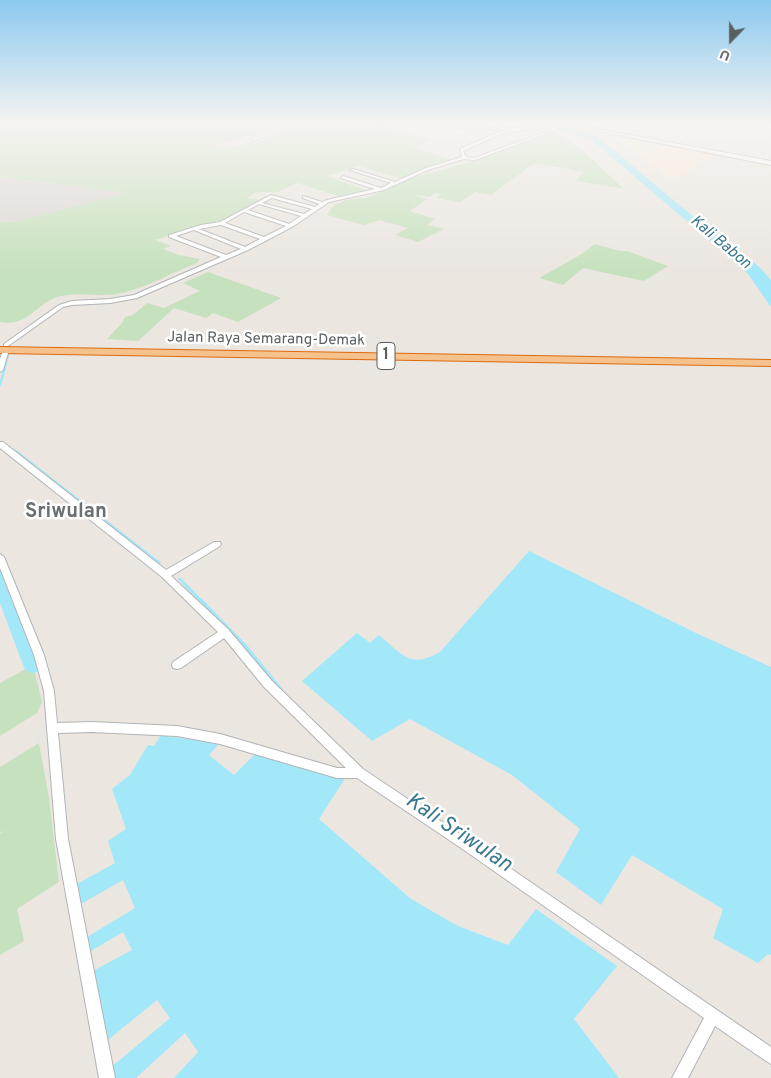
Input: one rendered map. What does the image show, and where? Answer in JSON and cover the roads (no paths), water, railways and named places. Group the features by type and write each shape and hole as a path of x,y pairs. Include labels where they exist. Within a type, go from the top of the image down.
{"highway":[{"name":"Jalan Raya Semarang-Demak","path":"3,348 771,358"},
{"name":"Jalan Raya Semarang-Demak","path":"3,348 771,363"}],"street":[{"path":"359,172 394,183"},
{"path":"0,370 3,348 61,306 72,303 99,302 101,306 125,304 127,302 125,299 148,292 246,249 290,226 323,204 339,197 380,189 421,172"},
{"path":"343,178 380,189"},
{"path":"226,257 171,236 220,223 274,196 317,209"},
{"path":"305,197 323,204"},
{"path":"259,203 305,216"},
{"path":"245,211 290,226"},
{"path":"220,223 264,239"},
{"path":"194,229 246,249"},
{"path":"0,444 165,575 225,632 268,684 359,773 468,846 771,1056"},
{"path":"165,575 217,544"},
{"path":"0,557 2,571 39,655 49,690 62,839 107,1078"},
{"path":"177,665 225,632"},
{"path":"52,728 92,726 177,731 220,739 337,773 359,773"},
{"path":"680,1078 714,1016"}],"water":[{"path":"726,251 732,251 745,256 757,265 771,280 771,307 748,274"},
{"path":"529,551 698,634 771,667 771,955 768,954 758,963 713,938 723,909 632,855 601,905 556,872 580,829 512,775 410,719 372,741 302,681 357,633 370,643 379,635 401,654 414,659 430,657 440,652"},
{"path":"161,735 219,744 209,755 234,775 255,754 346,777 319,819 411,899 458,926 508,945 536,909 617,966 574,1019 619,1078 174,1078 198,1052 185,1033 136,1078 111,1078 109,1069 170,1018 157,1000 103,1044 89,973 132,950 123,932 86,954 82,940 135,908 123,880 81,904 77,884 115,863 108,841 126,829 112,789 130,775 148,745 154,746"}],"waterway":[{"name":"Kali Babon","path":"635,172 760,278 771,292"},
{"name":"Kali Sriwulan","path":"0,385 8,355"},
{"name":"Kali Sriwulan","path":"15,451 159,563"},
{"path":"0,578 33,665"},
{"name":"Kali Sriwulan","path":"180,579 201,601"},
{"name":"Kali Sriwulan","path":"200,600 245,646 281,690"}],"district":[{"name":"Sriwulan","path":"66,513"}]}
